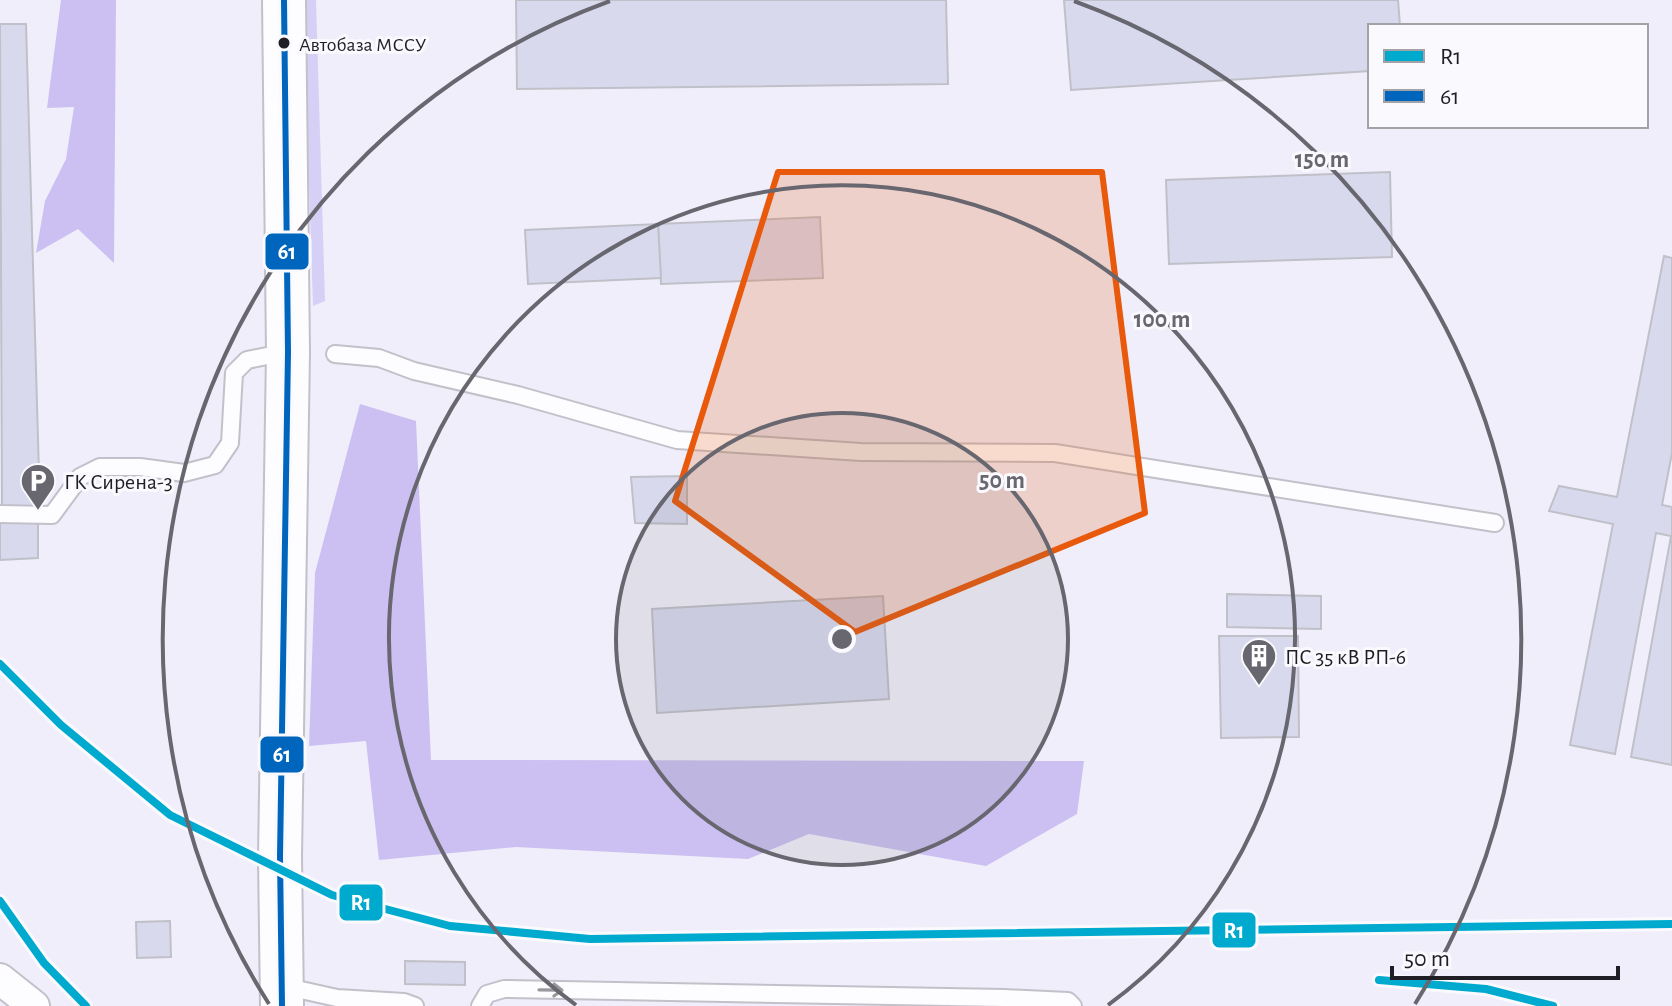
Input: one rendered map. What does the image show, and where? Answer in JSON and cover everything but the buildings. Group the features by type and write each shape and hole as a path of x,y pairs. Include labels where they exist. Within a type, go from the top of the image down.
{"street":[{"path":"282,996 280,857 288,352 284,0"},
{"path":"0,979 34,1006"}],"lane":[{"path":"0,514 52,515 80,477 100,467 140,467 184,473 215,465 230,443 234,373 247,360 288,352"},
{"path":"335,354 379,358 414,371 518,395 677,440 861,452 1055,453 1495,523"},
{"path":"480,1006 487,994 504,989 767,999 1004,998 1068,1001 1073,1006"},
{"path":"282,996 404,1002 415,1006"}],"highlighted area":[{"path":"778,172 1102,172 1145,513 855,632 675,501"}],"shaded area":[{"path":"61,0 116,0 114,263 78,229 36,253 45,201 66,159 74,107 47,108"},
{"path":"303,0 316,0 325,301 313,306"},
{"path":"360,404 416,421 431,760 1084,761 1077,814 986,866 809,834 748,859 516,847 379,860 366,741 309,746 315,573"}],"transit line":[{"name":"61","path":"282,1006 280,857 288,352 284,0"},
{"name":"R1","path":"0,664 61,725 170,815 332,895 450,926 590,939 1672,924"},
{"name":"R1","path":"0,901 44,963 86,1006"},
{"name":"R1","path":"1379,980 1486,989 1553,1006"}],"place":[{"name":"Автобаза МССУ","path":"284,43"},
{"name":"ГК Сирена-3","path":"38,512"},
{"name":"ПС 35 кВ РП-6","path":"1259,687"}]}
